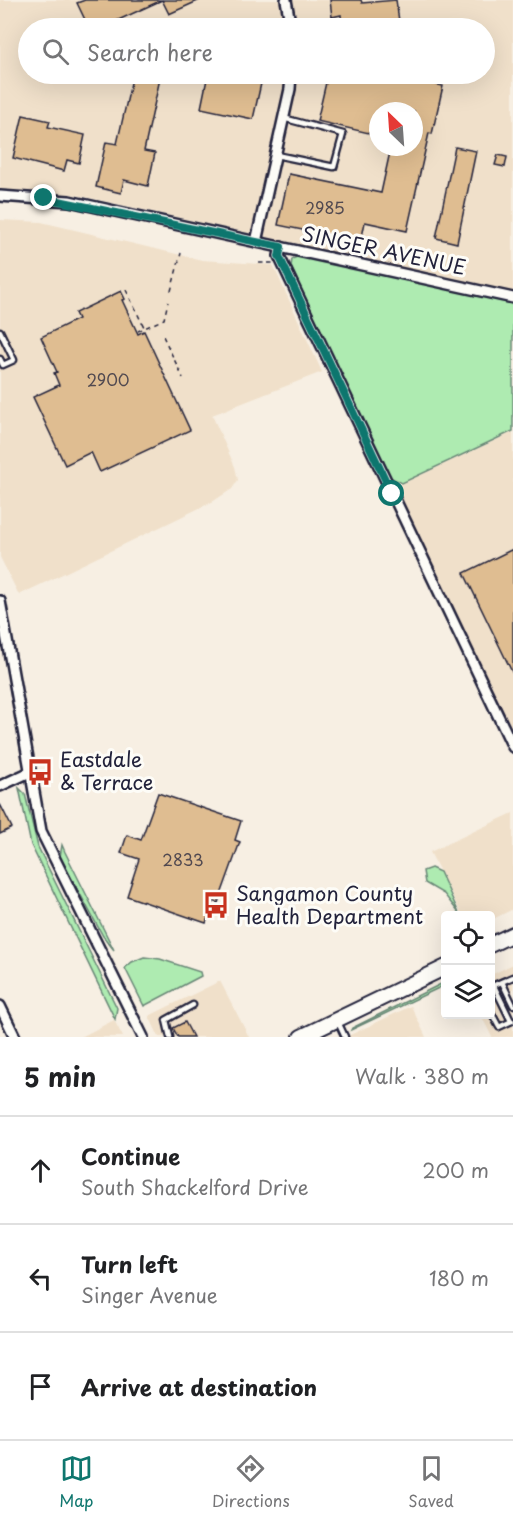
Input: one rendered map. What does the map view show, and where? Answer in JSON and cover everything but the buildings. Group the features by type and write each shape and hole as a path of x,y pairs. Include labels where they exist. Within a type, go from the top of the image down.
{"main road":[{"path":"495,943 513,934"},
{"path":"301,1037 441,969"}],"street":[{"path":"286,0 289,18"},
{"path":"256,242 289,84"},
{"name":"SINGER AVENUE","path":"0,196 69,201 513,298"},
{"path":"281,247 279,256 299,301 513,747"},
{"path":"0,601 30,772 45,842 143,1037"},
{"path":"0,786 30,772"},
{"path":"0,1006 15,1037"}],"lane":[{"path":"276,154 334,167 343,134 283,118"},
{"path":"0,331 14,360 3,365 0,359"},
{"path":"495,986 513,977"},
{"path":"502,982 513,1005"},
{"path":"495,992 512,1021 499,1027 495,1019"},
{"path":"170,1037 166,1020 193,1005"},
{"path":"336,1020 345,1037"}],"path":[{"path":"171,291 181,253"},
{"path":"259,263 274,263"},
{"path":"126,290 144,328"},
{"path":"138,331 164,319 168,302"},
{"path":"157,323 159,327"},
{"path":"163,336 183,378"}],"shaded area":[{"path":"0,0 513,0 513,292 76,195 0,190"},
{"path":"0,220 41,222 202,260 273,265 322,372 212,415 235,467 238,480 232,489 212,502 19,595 0,557"},
{"path":"513,432 513,735 393,488"},
{"path":"513,813 513,909 495,918 495,911 460,911 430,852"},
{"path":"513,964 513,1037 492,1037 483,1019 495,1019 495,973"},
{"path":"220,981 249,1037 159,1037 149,1016"},
{"path":"411,1006 426,1037 346,1037"},
{"path":"114,1020 123,1037 81,1037"}],"green space":[{"path":"299,256 513,303 513,431 402,483 390,477 291,267 292,259"},
{"path":"19,788 25,794 38,847 117,1008 115,1019 31,845"},
{"path":"62,845 114,950 103,936 60,857"},
{"path":"431,868 440,872 458,911 444,894 425,883 423,871"},
{"path":"144,957 160,959 200,972 201,976 144,1006 125,968"},
{"path":"441,984 441,987 351,1030"}],"place":[{"name":"Eastdale & Terrace","path":"40,772"},
{"name":"Sangamon County Health Department","path":"216,905"}],"route":[{"path":"44,198 69,201 281,247 279,256 392,494"}]}
